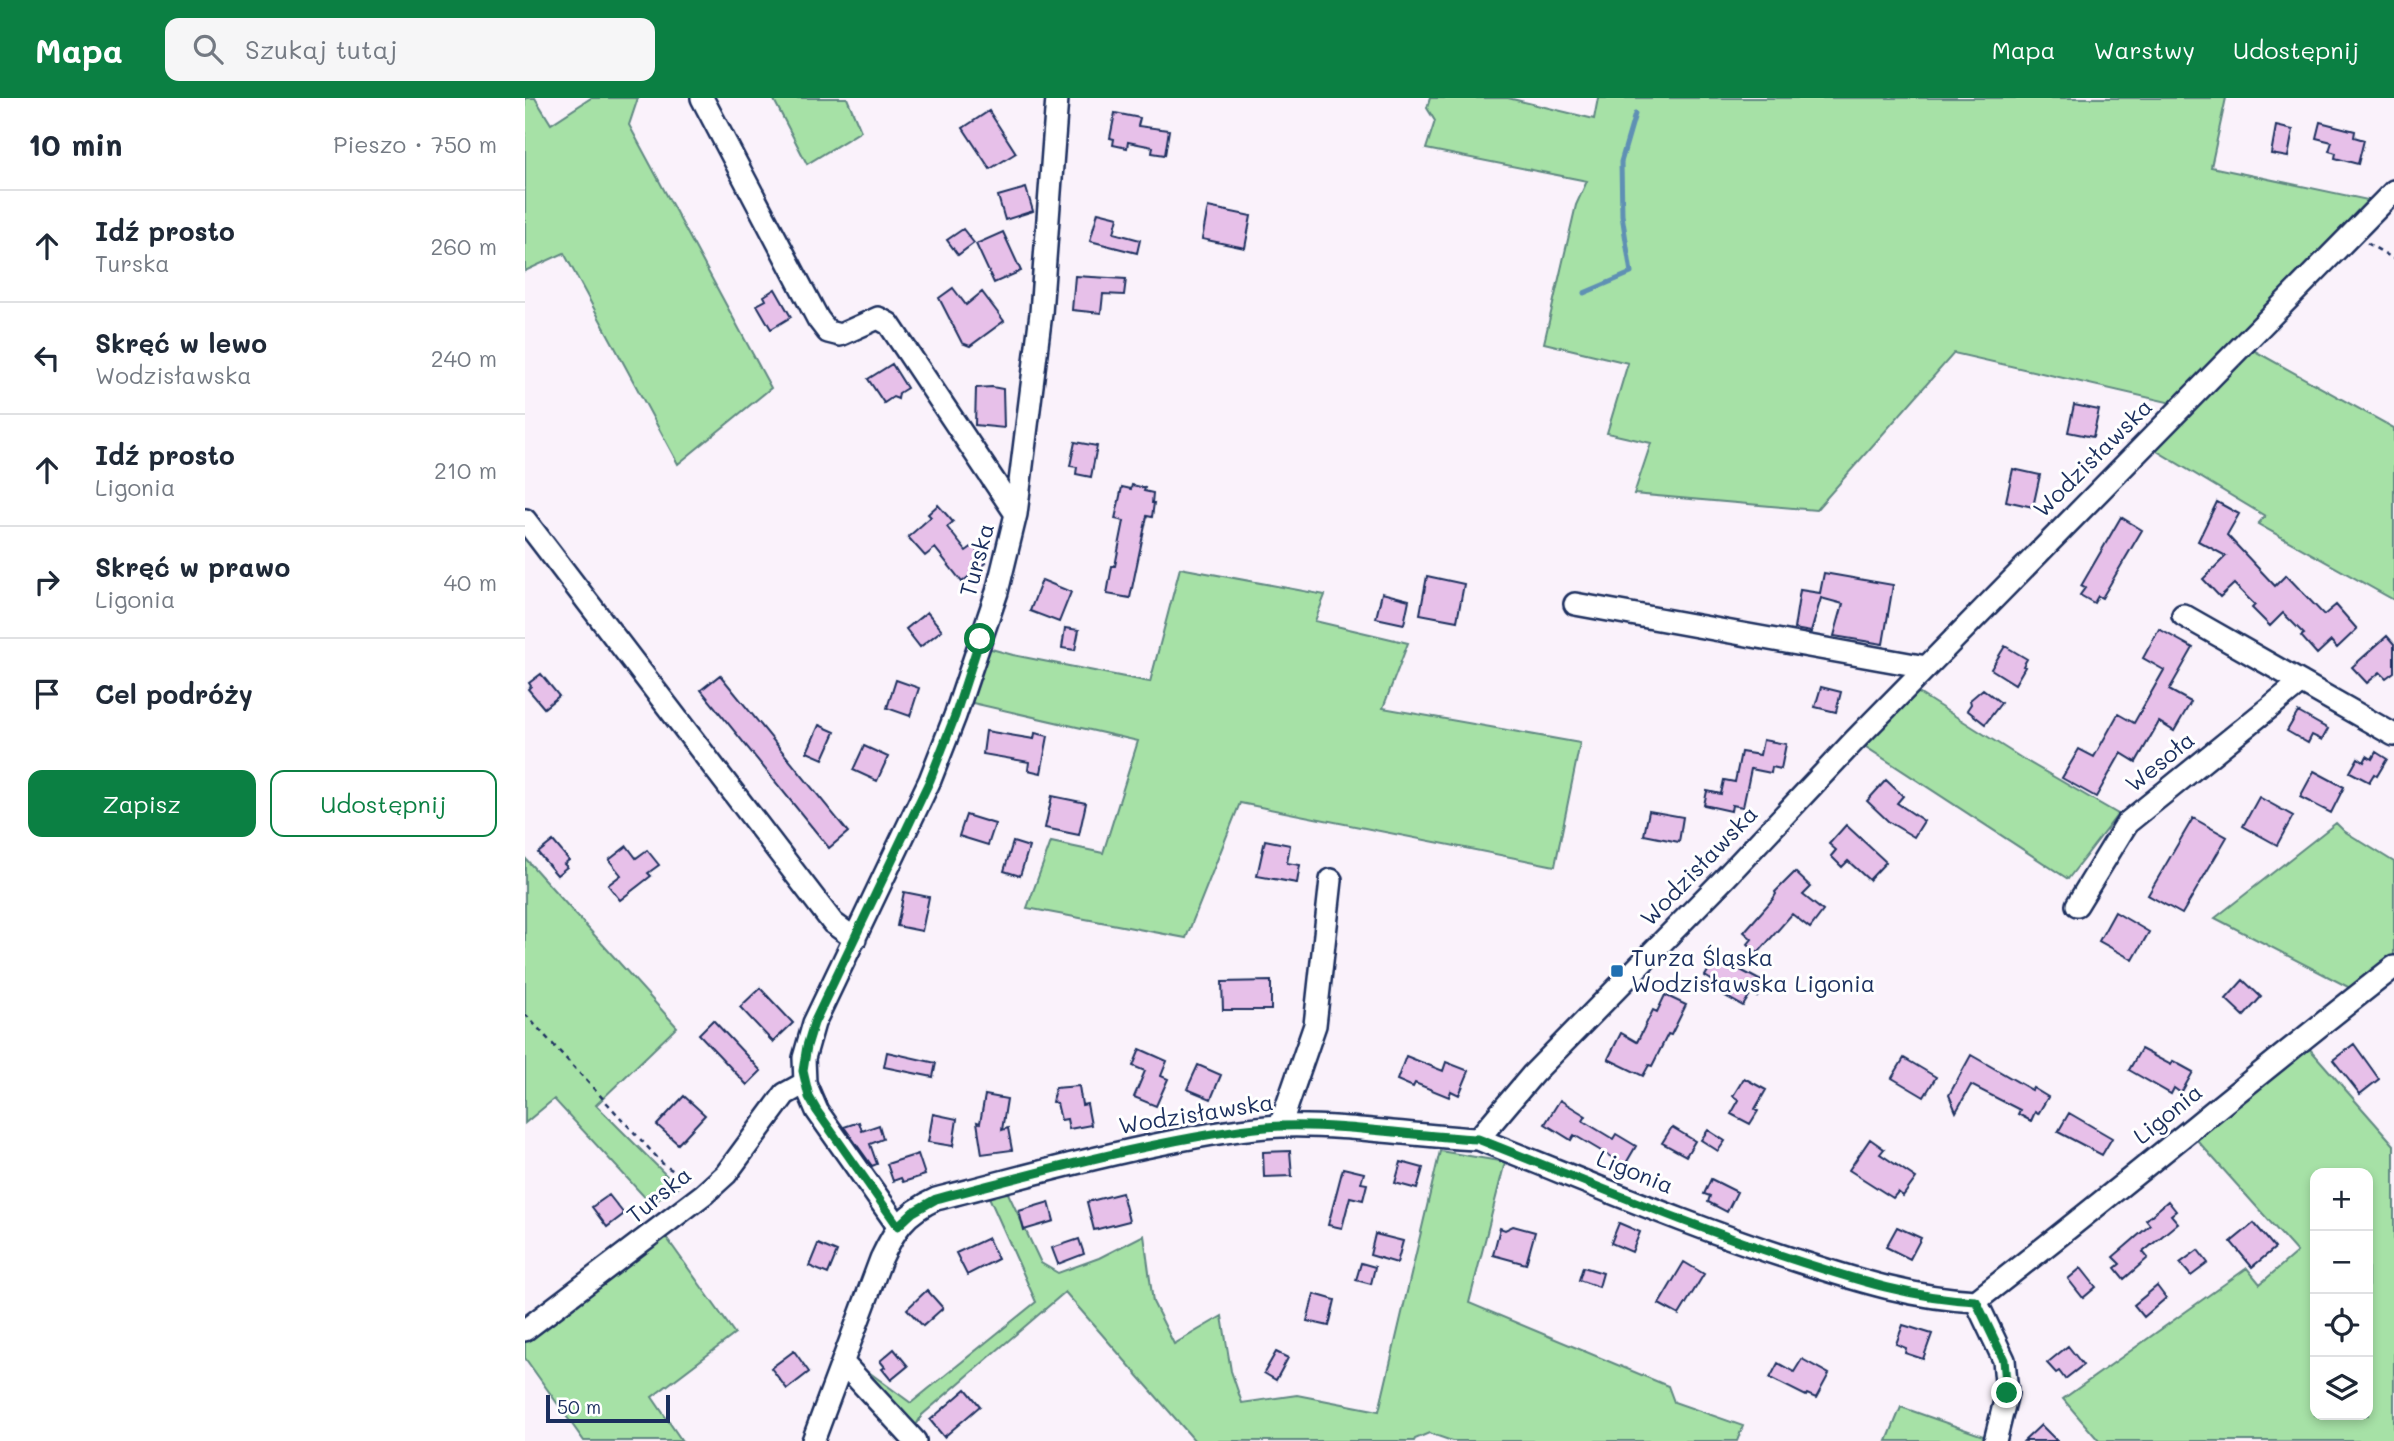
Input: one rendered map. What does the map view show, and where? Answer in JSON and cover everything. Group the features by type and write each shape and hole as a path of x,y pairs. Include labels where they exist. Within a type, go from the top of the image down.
{"street":[{"path":"702,98 818,319 828,332 840,335 879,318 889,324 1016,514"},
{"name":"Turska","path":"898,1226 817,1111 805,1083 804,1058 810,1035 930,780 997,592 1016,514 1041,313 1057,98"},
{"name":"Wodzisławska","path":"813,1441 881,1259 898,1226 922,1205 950,1195 1108,1154 1199,1136 1280,1126 1357,1127 1436,1137 1478,1139 1533,1074 1727,877 1926,667 2394,191"},
{"path":"525,520 833,923 855,939"},
{"path":"1575,604 1926,667"},
{"path":"2183,615 2394,736"},
{"name":"Wesoła","path":"2077,905 2127,822 2301,682"},
{"path":"1280,1126 1315,1025 1331,880"},
{"name":"Ligonia","path":"1478,1139 1762,1250 1868,1283 1938,1299 1976,1301 2394,967"},
{"name":"Turska","path":"525,1329 704,1194 726,1174 785,1094 805,1083"},
{"path":"1976,1301 2004,1360 2007,1393 1995,1441"},
{"path":"843,1363 915,1441"}],"path":[{"path":"2381,252 2394,259"},
{"path":"525,1014 665,1166 681,1175 696,1176"}],"green space":[{"path":"525,98 535,98 551,124 591,98 638,98 629,125 771,388 678,464 564,253 525,271"},
{"path":"773,98 847,98 861,131 807,164"},
{"path":"1430,98 1508,98 1594,119 1598,98 2226,98 2211,167 2368,200 2176,404 1954,353 1816,510 1634,494 1651,443 1607,433 1628,363 1544,343 1576,205 1587,181 1426,149 1435,121 1427,108"},
{"path":"2253,350 2394,428 2394,600 2258,524 2265,516 2152,448"},
{"path":"1180,568 1325,595 1315,621 1408,643 1383,708 1580,743 1555,866 1240,803 1186,938 1027,908 1051,842 1103,853 1138,741 964,701 984,647 1150,682"},
{"path":"1917,692 2023,759 2118,814 2068,879 1863,745"},
{"path":"2336,823 2344,831 2394,862 2394,957 2352,989 2215,918"},
{"path":"525,858 677,1027 596,1105 678,1187 651,1204 554,1099 525,1123"},
{"path":"2301,1039 2394,1145 2394,1441 2099,1441 2063,1399 2247,1268 2260,1284 2297,1252 2189,1131"},
{"path":"1440,1151 1505,1162 1469,1303 1668,1386 1674,1402 1743,1426 1737,1441 1452,1441 1429,1433 1414,1441 1195,1441 1065,1292 922,1415 914,1429 867,1380 870,1373 911,1403 1036,1302 989,1197 1007,1191 1041,1263 1058,1273 1099,1258 1144,1235 1153,1302 1174,1344 1222,1316 1231,1371 1242,1403 1297,1395 1379,1411"},
{"path":"666,1237 735,1334 652,1397 682,1441 584,1441 525,1358 525,1340"},
{"path":"1901,1407 1989,1438 1987,1441 1887,1441"}],"building":[{"path":"989,111 1016,153 990,169 963,128"},
{"path":"1115,113 1140,118 1138,126 1169,130 1165,155 1152,153 1153,147 1128,142 1127,148 1113,145 1114,139 1110,138"},
{"path":"2320,122 2355,131 2354,137 2364,140 2358,164 2335,158 2336,153 2329,151 2332,142 2316,138"},
{"path":"2276,126 2293,130 2288,157 2271,154"},
{"path":"1026,188 1033,211 1005,220 998,196"},
{"path":"1208,207 1251,216 1245,248 1202,239"},
{"path":"1098,212 1118,217 1114,233 1140,240 1137,253 1090,241"},
{"path":"963,229 974,243 958,255 947,240"},
{"path":"1003,232 1021,271 994,283 976,244"},
{"path":"1075,276 1126,279 1124,295 1103,294 1101,313 1072,310"},
{"path":"953,288 966,305 982,292 1004,321 970,346 962,343 939,298"},
{"path":"775,289 791,317 771,329 757,305 766,300 764,296"},
{"path":"892,364 907,388 899,393 898,399 893,397 884,403 868,379"},
{"path":"976,388 1003,389 1004,428 975,425"},
{"path":"2074,405 2099,410 2093,437 2068,432"},
{"path":"1075,442 1097,446 1091,477 1076,474 1077,467 1070,466"},
{"path":"2013,469 2040,475 2033,507 2006,501"},
{"path":"1132,485 1153,493 1154,503 1152,517 1147,516 1130,598 1107,594 1124,521 1115,519 1122,487 1131,489"},
{"path":"2217,502 2239,514 2227,535 2275,586 2286,575 2324,615 2336,605 2357,629 2337,648 2331,641 2317,654 2301,636 2304,634 2283,613 2270,626 2252,608 2255,605 2234,584 2220,597 2203,579 2226,556 2198,541"},
{"path":"938,505 953,522 947,527 966,551 973,546 986,563 962,582 935,548 925,556 908,537 931,517 928,514"},
{"path":"2121,517 2142,530 2102,598 2098,596 2094,603 2080,595 2085,588 2081,586"},
{"path":"1824,573 1893,585 1883,644 1834,636 1843,604 1821,598 1811,632 1794,629 1800,590 1820,593"},
{"path":"1427,576 1464,584 1457,621 1420,614"},
{"path":"1042,580 1071,592 1059,622 1030,611"},
{"path":"1382,593 1409,600 1404,624 1376,618"},
{"path":"927,612 942,630 920,647 906,629"},
{"path":"1065,628 1079,630 1075,650 1062,648"},
{"path":"2159,629 2193,648 2169,690 2191,702 2174,731 2159,722 2136,762 2121,753 2096,797 2062,778 2079,749 2094,757 2118,714 2134,723 2164,670 2143,658"},
{"path":"2387,636 2394,644 2394,672 2386,678 2380,672 2367,683 2352,667"},
{"path":"2005,646 2027,659 2015,684 1991,669"},
{"path":"541,674 559,696 544,708 528,689 531,686 529,683"},
{"path":"720,675 848,832 829,848 701,690"},
{"path":"896,680 919,688 910,716 887,708"},
{"path":"1821,687 1841,692 1836,712 1815,707"},
{"path":"1983,689 2001,703 1985,724 1967,710 1971,704 1970,700"},
{"path":"2298,712 2328,729 2322,740 2312,735 2308,743 2287,731"},
{"path":"819,725 835,732 823,759 807,752"},
{"path":"986,731 1034,739 1035,733 1048,736 1041,773 1028,770 1029,762 983,754"},
{"path":"1763,740 1786,744 1781,769 1772,767 1771,773 1751,769 1743,807 1732,805 1731,811 1704,805 1707,791 1721,794 1724,780 1735,782 1741,752 1760,755"},
{"path":"864,746 888,757 877,781 853,770"},
{"path":"2376,752 2387,759 2377,776 2374,774 2369,782 2350,772 2358,758 2364,762 2367,756 2372,759"},
{"path":"2314,771 2344,787 2331,813 2300,797"},
{"path":"1886,780 1903,796 1897,803 1924,821 1914,837 1889,822 1867,801"},
{"path":"1052,796 1086,803 1079,835 1045,828"},
{"path":"2259,797 2293,816 2277,845 2243,826"},
{"path":"1649,811 1683,817 1679,842 1644,835"},
{"path":"966,815 995,824 988,845 959,836"},
{"path":"2193,818 2227,837 2182,914 2148,895"},
{"path":"1846,825 1886,862 1869,880 1848,861 1842,867 1831,856 1836,850 1829,844"},
{"path":"1265,840 1290,845 1287,863 1300,865 1297,883 1257,876"},
{"path":"553,841 569,860 564,864 567,867 557,875 538,853"},
{"path":"1013,842 1029,847 1020,876 1004,871"},
{"path":"627,846 636,858 647,850 659,865 648,873 651,876 620,900 608,885 621,875 609,860"},
{"path":"1795,872 1811,887 1803,895 1823,911 1810,928 1792,914 1758,953 1748,944 1752,939 1744,932 1773,899 1775,892"},
{"path":"904,892 929,897 922,931 897,926"},
{"path":"2115,912 2149,932 2133,960 2099,941"},
{"path":"1716,957 1765,983 1757,997 1751,993 1743,1006 1709,987 1713,981 1705,976"},
{"path":"2243,980 2261,997 2244,1016 2226,999"},
{"path":"1271,981 1271,1010 1223,1010 1222,982"},
{"path":"760,988 793,1023 773,1042 740,1007"},
{"path":"1665,995 1686,1005 1652,1066 1649,1065 1643,1076 1608,1059 1621,1033 1637,1042 1653,1010 1657,1012"},
{"path":"713,1020 761,1071 747,1085 699,1034"},
{"path":"2354,1044 2379,1079 2360,1094 2333,1060"},
{"path":"1140,1049 1167,1061 1161,1076 1168,1079 1156,1106 1134,1097 1145,1071 1133,1066"},
{"path":"2141,1049 2171,1065 2173,1061 2193,1072 2181,1093 2174,1088 2171,1094 2129,1070"},
{"path":"887,1052 936,1063 933,1077 884,1067"},
{"path":"1971,1055 2048,1097 2038,1114 2035,1112 2031,1121 2018,1114 2020,1110 1971,1085 1956,1112 1949,1095"},
{"path":"1406,1056 1443,1071 1446,1062 1469,1071 1459,1095 1451,1091 1449,1097 1415,1083 1413,1087 1397,1080"},
{"path":"1904,1058 1936,1077 1924,1097 1892,1078"},
{"path":"1198,1065 1221,1075 1211,1099 1187,1089"},
{"path":"1744,1078 1766,1090 1750,1124 1731,1114 1739,1100 1733,1096"},
{"path":"1079,1086 1082,1105 1087,1104 1091,1125 1069,1129 1067,1119 1061,1120 1057,1103 1052,1102 1055,1088"},
{"path":"985,1095 1007,1099 1002,1130 1008,1128 1012,1150 982,1154 977,1122 980,1123"},
{"path":"684,1096 705,1115 678,1144 657,1125"},
{"path":"1560,1100 1586,1116 1583,1121 1613,1139 1616,1134 1636,1146 1625,1165 1574,1135 1571,1140 1545,1124"},
{"path":"2069,1113 2112,1138 2102,1155 2058,1132"},
{"path":"933,1114 957,1119 953,1146 928,1142"},
{"path":"859,1122 862,1131 879,1125 883,1139 870,1144 877,1164 872,1166 844,1127"},
{"path":"1672,1127 1695,1141 1686,1156 1662,1143"},
{"path":"1708,1130 1725,1141 1718,1151 1701,1140"},
{"path":"1870,1139 1884,1149 1880,1154 1916,1178 1903,1196 1898,1192 1893,1198 1849,1170"},
{"path":"1290,1151 1292,1176 1264,1177 1263,1152"},
{"path":"918,1154 925,1175 903,1182 901,1178 893,1181 887,1164"},
{"path":"1401,1162 1423,1168 1417,1189 1395,1183"},
{"path":"1343,1168 1364,1173 1361,1183 1367,1184 1363,1200 1350,1197 1342,1228 1328,1225"},
{"path":"1711,1179 1737,1192 1727,1212 1708,1202 1710,1196 1704,1194"},
{"path":"1122,1193 1129,1221 1094,1230 1087,1202"},
{"path":"609,1195 624,1214 607,1227 592,1207"},
{"path":"2168,1201 2176,1211 2171,1215 2178,1223 2143,1252 2148,1258 2124,1279 2115,1268 2120,1264 2113,1257 2150,1225 2146,1220"},
{"path":"1049,1202 1054,1221 1024,1230 1019,1211"},
{"path":"1619,1223 1640,1232 1632,1252 1611,1243"},
{"path":"2254,1223 2275,1248 2252,1267 2231,1242"},
{"path":"1513,1226 1535,1232 1526,1264 1493,1255 1500,1228 1505,1230"},
{"path":"1897,1227 1921,1238 1910,1259 1886,1247"},
{"path":"1375,1234 1403,1241 1397,1263 1370,1255"},
{"path":"988,1238 998,1259 967,1275 956,1253"},
{"path":"1079,1239 1084,1254 1058,1264 1052,1248"},
{"path":"818,1244 837,1252 828,1274 809,1266"},
{"path":"2198,1250 2208,1263 2191,1276 2180,1263"},
{"path":"1684,1262 1704,1274 1679,1315 1659,1304"},
{"path":"1361,1263 1375,1267 1371,1284 1356,1280"},
{"path":"1583,1267 1603,1273 1599,1287 1579,1280"},
{"path":"2081,1268 2096,1287 2083,1298 2068,1279"},
{"path":"2157,1286 2166,1298 2144,1317 2134,1305"},
{"path":"927,1290 943,1308 923,1326 907,1309"},
{"path":"1314,1294 1335,1300 1329,1326 1307,1321"},
{"path":"1903,1325 1932,1334 1923,1359 1905,1353 1906,1348 1896,1344"},
{"path":"2068,1346 2083,1365 2065,1379 2047,1363"},
{"path":"894,1349 908,1366 891,1380 882,1369 885,1367 880,1361"},
{"path":"794,1351 809,1372 787,1389 771,1368"},
{"path":"1276,1352 1288,1358 1276,1380 1264,1373"},
{"path":"1802,1359 1829,1374 1816,1398 1807,1394 1806,1396 1770,1378 1778,1363 1794,1372"},
{"path":"966,1389 980,1406 944,1437 930,1420"},
{"path":"2041,1425 2057,1441 2024,1441"}],"waterway":[{"path":"1584,293 1631,273 1622,215 1621,162 1635,114"}],"place":[{"name":"Turza Śląska Wodzisławska Ligonia","path":"1617,971"}],"route":[{"path":"980,639 955,716 930,780 814,1023 804,1058 803,1071 809,1097 898,1226 922,1205 936,1199 1108,1154 1199,1136 1280,1126 1357,1127 1436,1137 1478,1139 1749,1245 1868,1283 1938,1299 1976,1301 2004,1360 2007,1393"}]}
